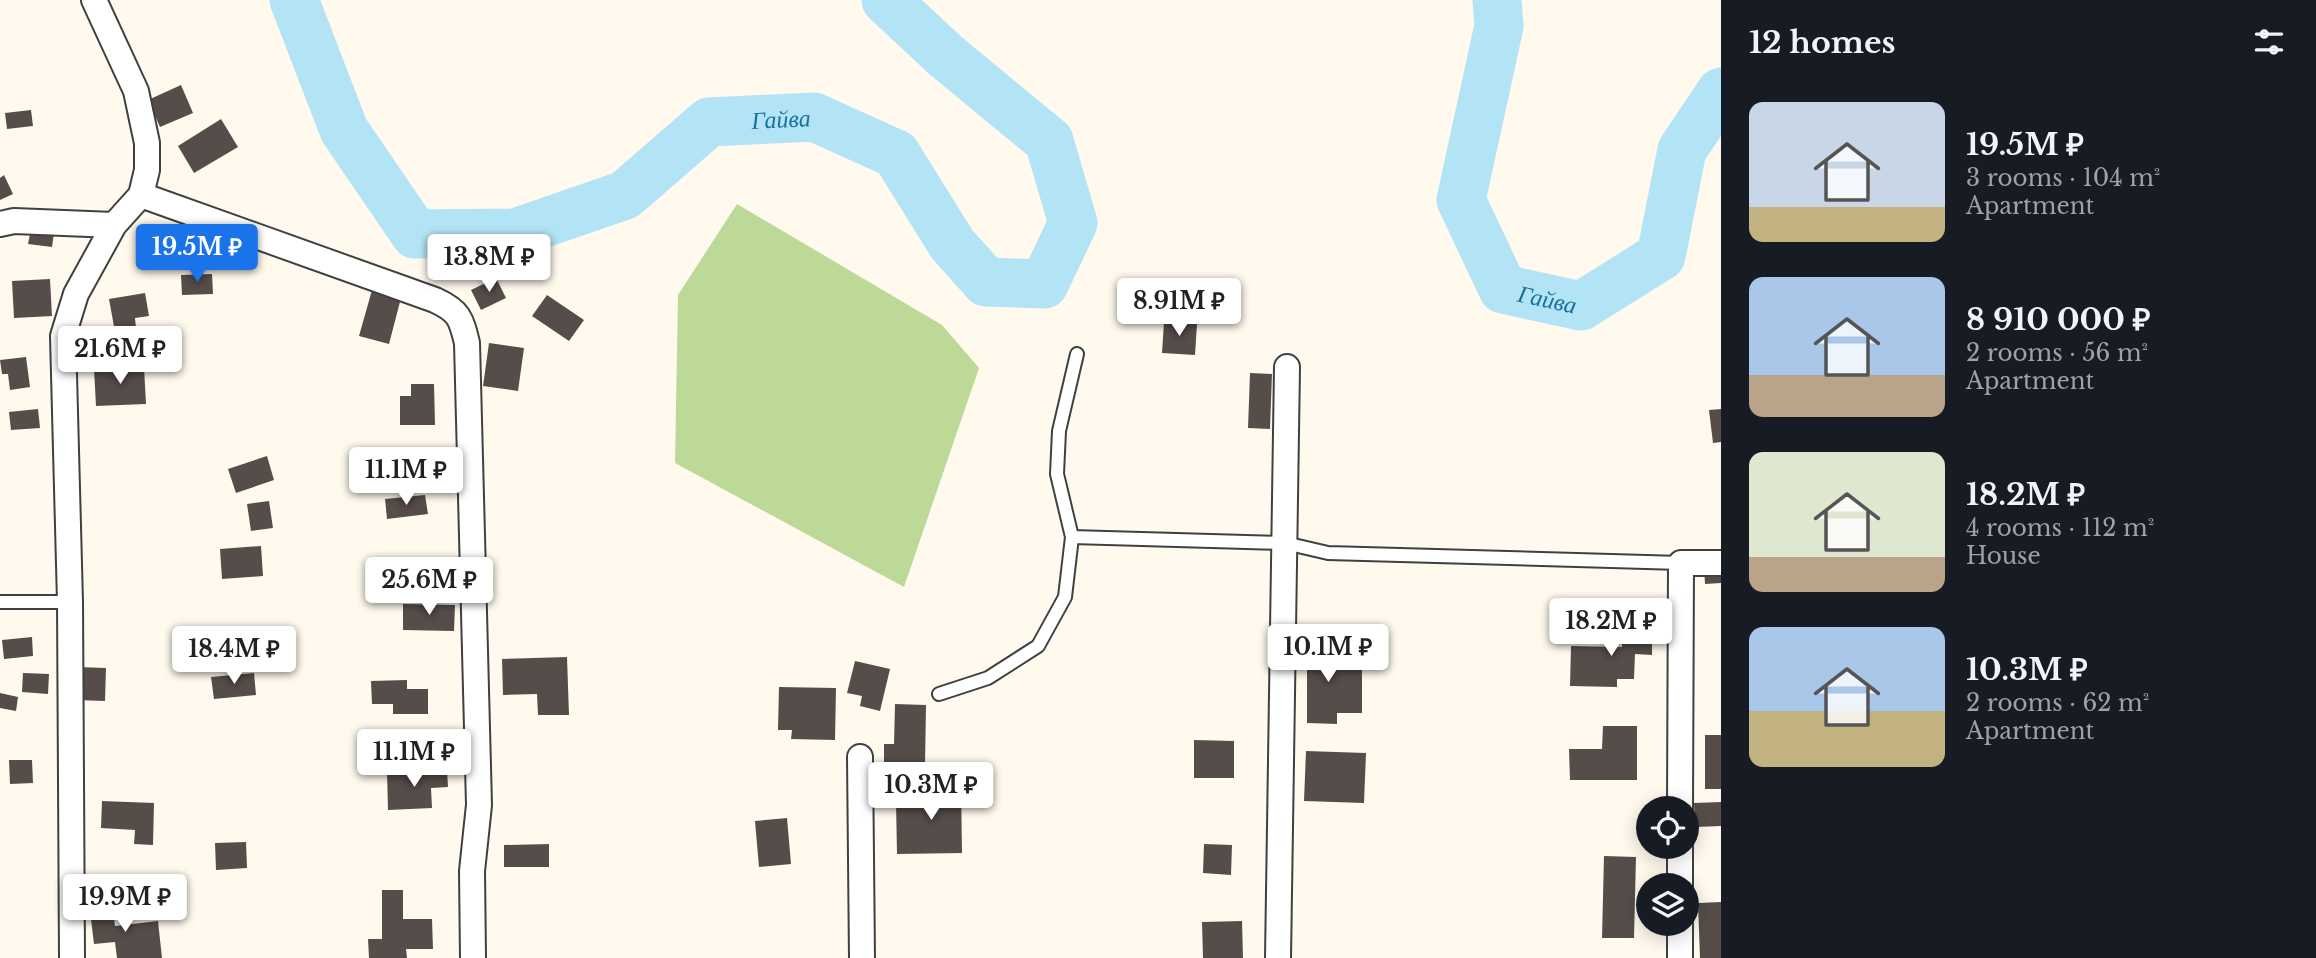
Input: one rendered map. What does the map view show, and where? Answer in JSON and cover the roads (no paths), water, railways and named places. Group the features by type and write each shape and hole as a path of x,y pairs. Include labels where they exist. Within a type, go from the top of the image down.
{"street":[{"path":"72,958 70,602 63,336 76,294 114,225 141,195 146,170 147,143 135,91 93,0"},
{"path":"141,195 435,300 452,308 462,321 467,343 480,805 472,871 473,958"},
{"path":"0,224 14,222 114,225"},
{"path":"1278,958 1287,367"},
{"path":"1680,796 1681,563 1721,563"},
{"path":"860,757 862,958"},
{"path":"1680,936 1680,958"}],"lane":[{"path":"940,694 989,678 1038,646 1065,597 1072,537 1057,474 1059,431 1077,354"},
{"path":"1072,537 1285,543 1328,553 1681,563"},
{"path":"0,602 70,602"}],"waterway":[{"name":"Гайва","path":"294,0 344,130 415,234 515,233 625,195 709,122 814,117 896,154 952,244 986,282 1044,284 1073,223 1049,141 946,56 886,0"},
{"name":"Гайва","path":"1497,0 1499,26 1461,200 1503,289 1581,306 1661,256 1682,150 1721,92"}]}
